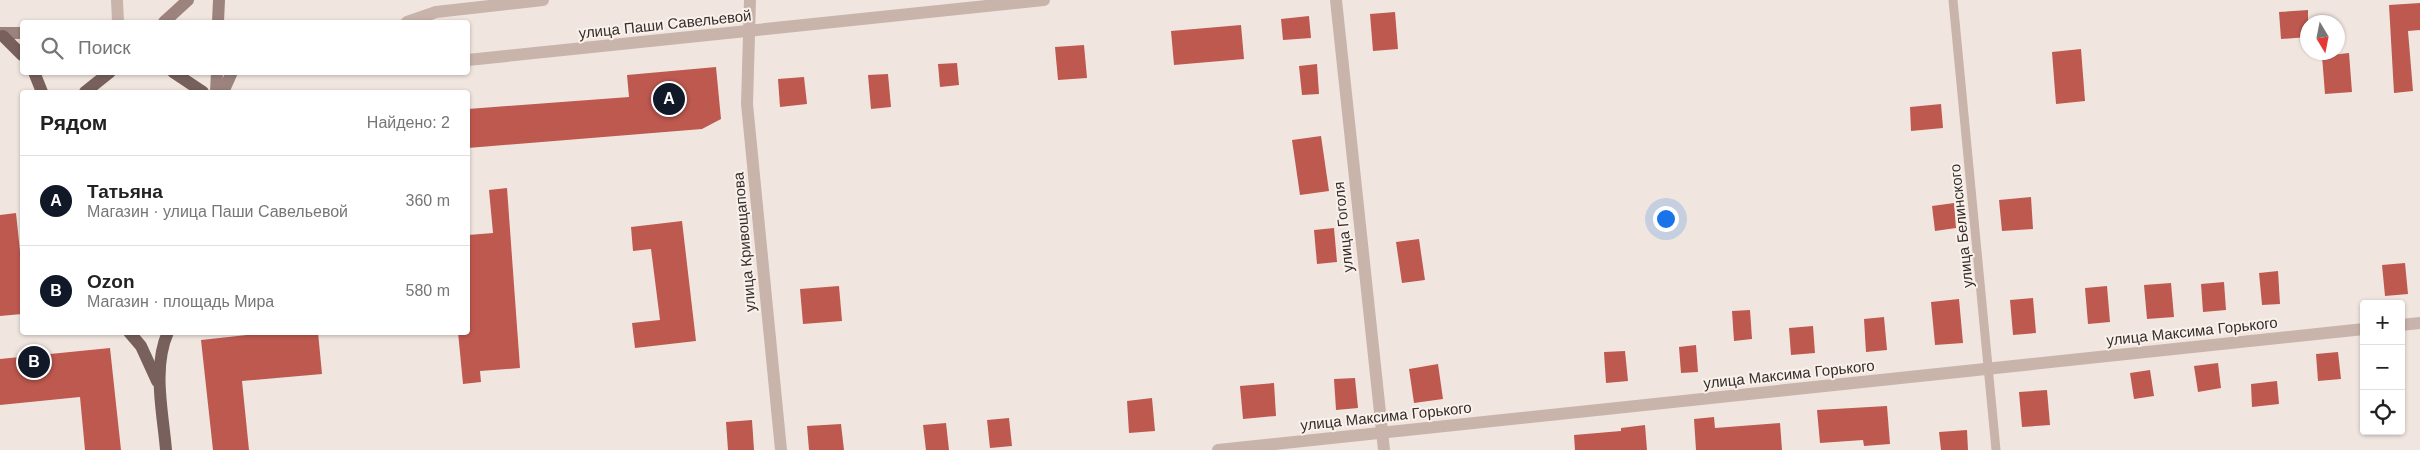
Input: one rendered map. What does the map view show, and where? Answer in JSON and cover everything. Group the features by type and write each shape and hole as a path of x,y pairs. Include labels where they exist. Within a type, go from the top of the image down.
{"main road":[{"path":"1,35 20,40"},
{"path":"1,35 20,53"},
{"path":"35,75 41,90"},
{"path":"88,90 106,75"},
{"path":"178,75 200,90"},
{"path":"132,335 141,346 152,365 160,390"},
{"path":"166,450 160,390 160,366 167,335"}],"street":[{"path":"117,0 118,20"},
{"path":"166,20 188,0"},
{"path":"218,20 219,0"},
{"path":"413,20 436,12 543,0"},
{"name":"улица Кривощапова","path":"750,0 751,31 747,104 781,450"},
{"name":"улица Паши Савельевой","path":"470,60 1044,0"},
{"name":"улица Гоголя","path":"1336,0 1384,450"},
{"path":"1,35 20,33"},
{"path":"216,90 217,75"},
{"path":"224,90 231,75"},
{"path":"2405,325 2420,323"},
{"name":"улица Максима Горького","path":"1218,450 2360,329"}],"lane":[{"name":"улица Белинского","path":"1953,0 1996,450"}],"building":[{"path":"2420,3 2420,30 2408,31 2413,91 2394,93 2389,5"},
{"path":"2308,10 2308,15 2300,15 2300,38 2281,39 2279,12"},
{"path":"1395,12 1398,49 1373,51 1370,14"},
{"path":"1309,16 1311,38 1283,40 1281,19"},
{"path":"1241,25 1244,59 1174,65 1171,31"},
{"path":"1084,45 1087,78 1058,80 1055,47"},
{"path":"2081,49 2085,101 2056,104 2052,52"},
{"path":"2345,53 2349,53 2352,92 2325,94 2322,60 2345,60"},
{"path":"957,63 959,85 940,87 938,64"},
{"path":"1317,64 1319,94 1302,95 1299,66"},
{"path":"716,67 721,119 702,129 470,148 470,109 629,97 627,75"},
{"path":"888,74 891,107 871,109 868,75"},
{"path":"804,77 807,104 780,107 778,79"},
{"path":"1941,104 1943,128 1911,131 1910,107"},
{"path":"1321,136 1329,191 1300,195 1292,140"},
{"path":"507,188 520,368 480,371 481,382 463,384 458,335 470,335 470,235 493,233 489,190"},
{"path":"2031,197 2033,229 2002,231 1999,200"},
{"path":"1954,203 1956,228 1935,231 1932,206"},
{"path":"16,213 20,251 20,314 0,316 0,215"},
{"path":"682,221 696,341 635,348 632,323 660,320 651,249 633,251 631,227"},
{"path":"1334,228 1337,262 1317,264 1314,230"},
{"path":"1419,239 1425,280 1402,283 1396,242"},
{"path":"2405,263 2408,294 2385,296 2382,265"},
{"path":"2278,271 2280,304 2262,305 2259,273"},
{"path":"2224,282 2226,310 2203,312 2201,284"},
{"path":"2171,283 2174,317 2147,319 2144,285"},
{"path":"839,286 842,321 803,324 800,289"},
{"path":"2107,286 2110,322 2088,324 2085,288"},
{"path":"2033,298 2036,333 2013,335 2010,300"},
{"path":"1959,299 1963,343 1935,345 1931,302"},
{"path":"1750,310 1752,339 1734,341 1732,311"},
{"path":"1884,317 1887,350 1866,352 1864,319"},
{"path":"1813,326 1815,353 1791,355 1789,328"},
{"path":"247,335 318,335 322,374 242,381 249,450 213,450 201,340"},
{"path":"1696,345 1698,372 1681,373 1679,347"},
{"path":"110,348 121,450 85,450 80,397 0,405 0,359"},
{"path":"1625,351 1628,381 1606,383 1604,352"},
{"path":"2338,352 2341,379 2318,381 2316,354"},
{"path":"2218,363 2221,388 2198,392 2194,366"},
{"path":"1438,364 1443,399 1414,403 1409,369"},
{"path":"2150,370 2154,396 2134,399 2130,373"},
{"path":"1355,378 1358,408 1336,410 1334,379"},
{"path":"2277,381 2279,404 2252,407 2251,384"},
{"path":"1274,383 1276,416 1243,419 1240,386"},
{"path":"2047,390 2050,425 2022,427 2019,392"},
{"path":"1152,398 1155,431 1129,433 1127,401"},
{"path":"1887,406 1890,444 1864,446 1863,440 1820,443 1817,410"},
{"path":"1714,417 1715,428 1780,423 1782,450 1696,450 1694,419"},
{"path":"1009,418 1012,446 990,448 987,420"},
{"path":"752,420 754,450 728,450 726,422"},
{"path":"946,423 949,450 926,450 923,425"},
{"path":"841,424 844,450 809,450 807,426"},
{"path":"1645,425 1647,450 1575,450 1574,435 1621,431 1621,428"},
{"path":"1967,430 1968,450 1941,450 1939,432"}],"place":[{"name":"Татьяна","path":"669,99"},
{"name":"Ozon","path":"34,362"}]}
